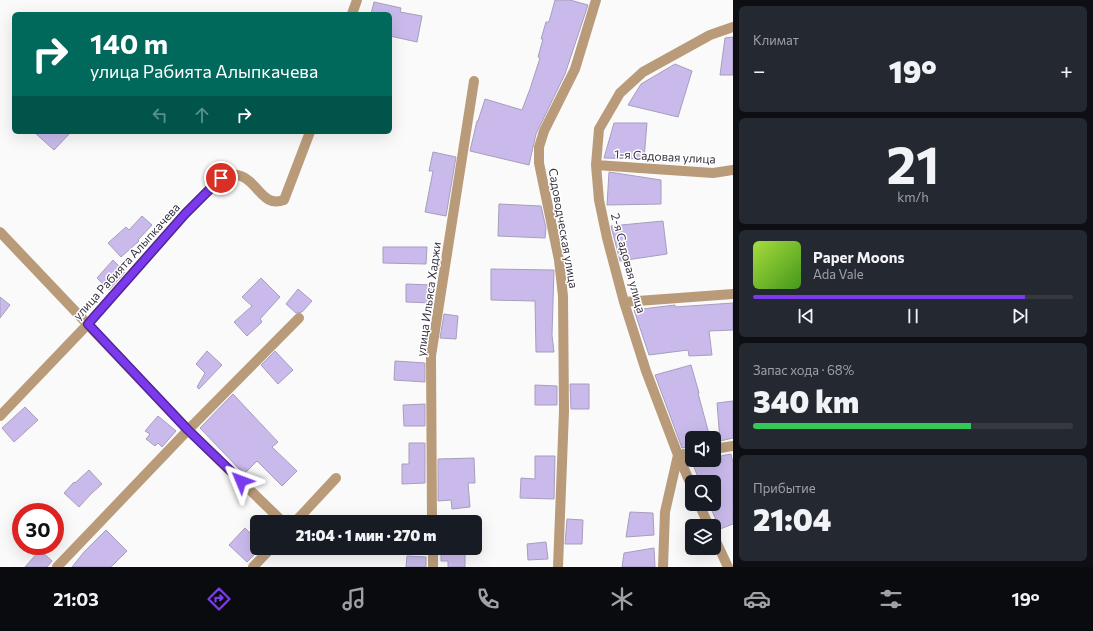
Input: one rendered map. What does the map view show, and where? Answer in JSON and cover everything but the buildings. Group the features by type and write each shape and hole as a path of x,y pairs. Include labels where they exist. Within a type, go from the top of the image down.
{"street":[{"path":"353,12 357,0"},
{"name":"Садоводческая улица","path":"558,567 564,411 563,296 559,260 539,163 539,147 544,131 575,69 596,0"},
{"name":"2-я Садовая улица","path":"687,475 646,371 624,302 607,238 600,200 596,165 599,129 620,93 643,72 710,35 733,27"},
{"name":"улица Ильяса Хаджи","path":"432,515 431,356 474,81"},
{"name":"улица Рабията Алыпкачева","path":"0,416 88,324 185,214 221,178 233,174 245,178 269,201 276,203 284,200 309,134"},
{"name":"1-я Садовая улица","path":"596,165 713,173 733,170"},
{"path":"0,232 188,430 276,515"},
{"path":"624,302 733,294"},
{"path":"57,567 188,430 299,318"},
{"path":"721,448 733,446"},
{"path":"664,567 665,512 678,455 685,454"},
{"path":"302,515 336,478"},
{"path":"721,552 728,567"},
{"path":"253,567 264,555"},
{"path":"433,555 433,567"}],"route":[{"path":"221,178 185,214 88,324 188,430 241,481"}]}
